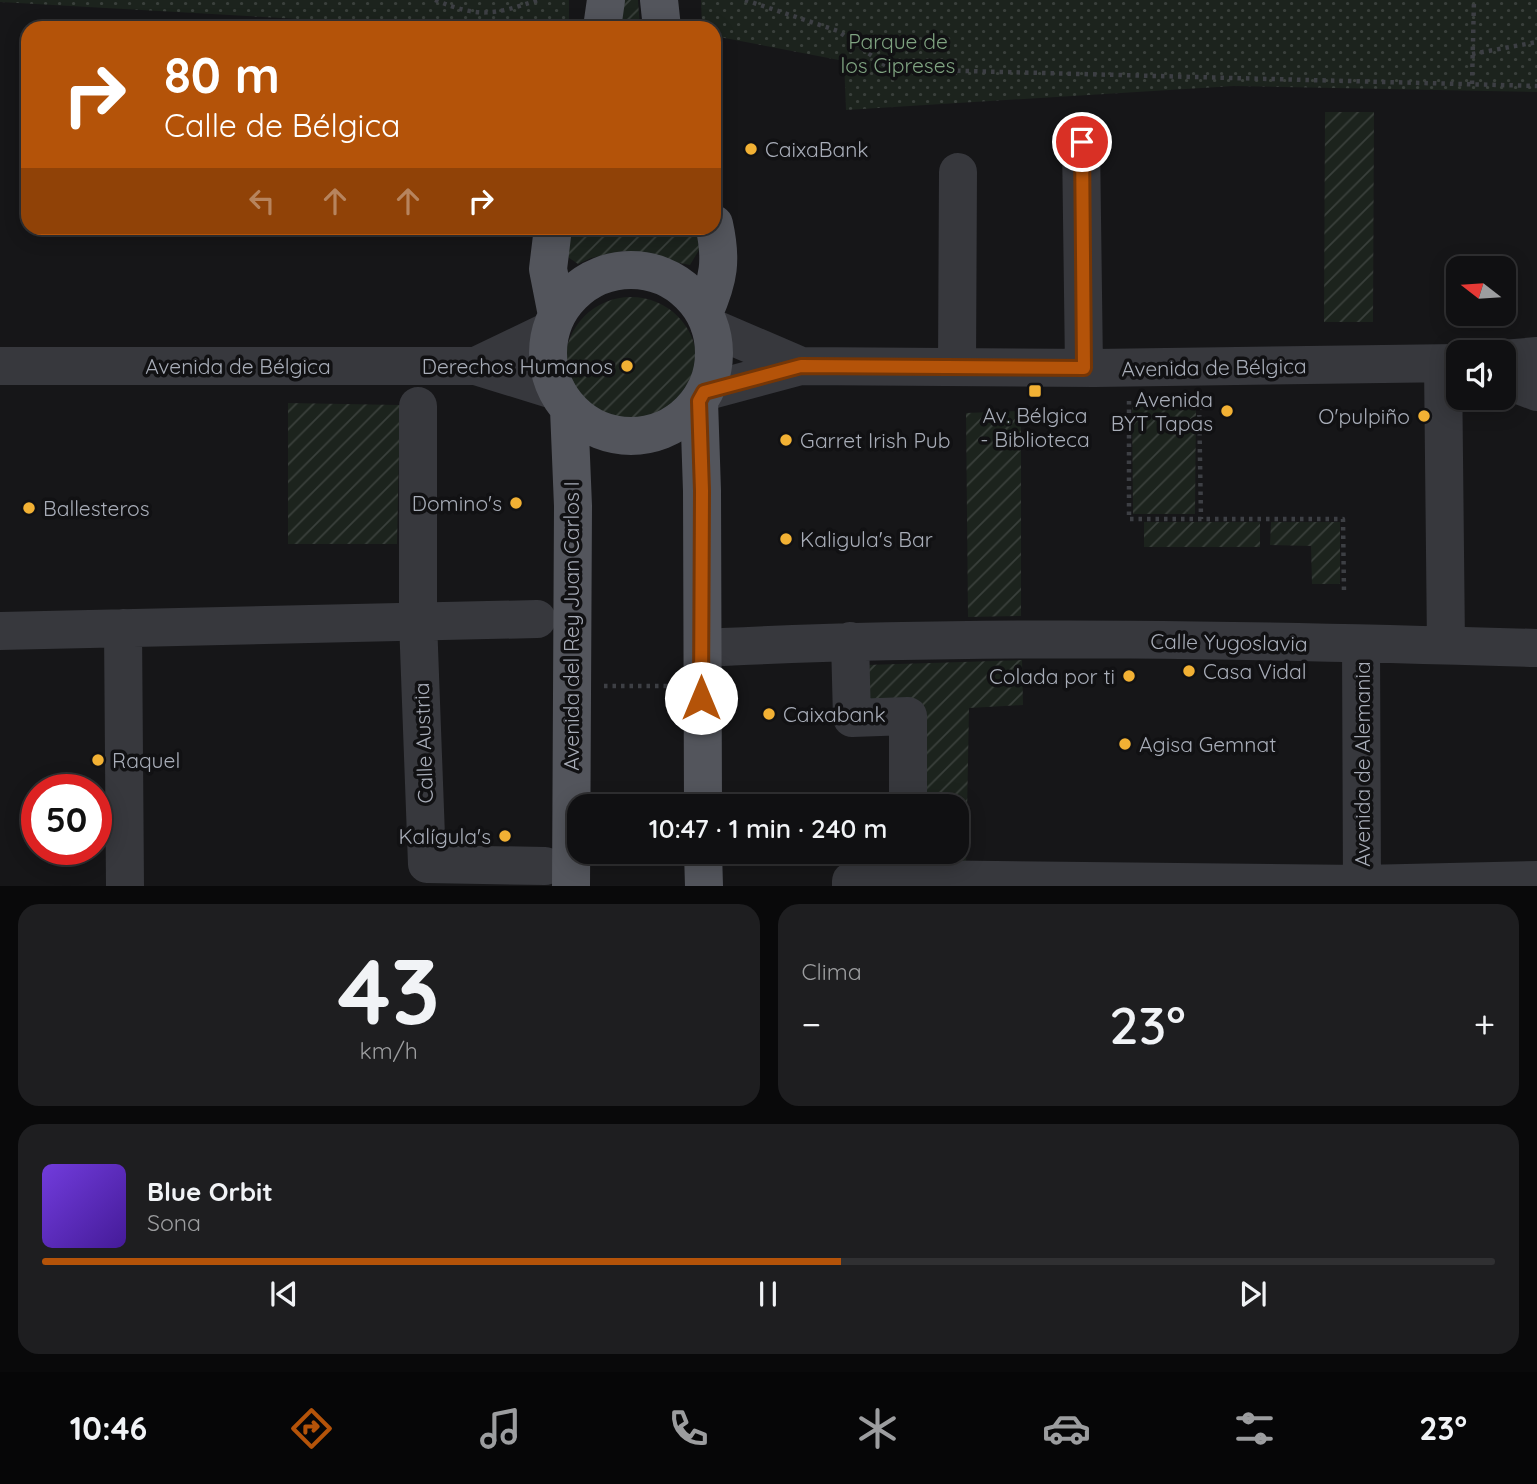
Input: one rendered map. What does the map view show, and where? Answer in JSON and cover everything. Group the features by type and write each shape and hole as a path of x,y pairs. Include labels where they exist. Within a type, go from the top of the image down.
{"main road":[{"path":"603,21 606,0"},
{"path":"659,0 661,21"},
{"path":"552,235 548,270 554,322 548,361 563,400 588,425 611,434 636,436 660,431 682,419 701,397 711,377 714,360 707,320 719,273 716,235"},
{"path":"554,322 572,294 593,279 617,271 643,271 667,278 688,293 707,320"},
{"path":"701,397 702,794"},
{"name":"Avenida del Rey Juan Carlos I","path":"558,876 572,686 573,506 563,400"},
{"path":"703,864 704,886"}],"street":[{"path":"1082,142 1084,368"},
{"path":"957,367 958,172"},
{"path":"707,320 801,366"},
{"path":"476,366 554,322"},
{"path":"1516,359 1537,356"},
{"name":"Avenida de Bélgica","path":"801,366 1084,368 1446,363"},
{"path":"1516,363 1537,367"},
{"name":"Avenida de Bélgica","path":"0,366 476,366"},
{"path":"476,366 563,400"},
{"path":"701,397 801,366"},
{"path":"1516,384 1537,392"},
{"name":"Calle Austria","path":"418,406 418,621 427,864 558,876"},
{"path":"1446,645 1449,410"},
{"path":"0,631 537,619"},
{"path":"122,628 125,877"},
{"name":"Calle Yugoslavia","path":"850,641 1097,639 1361,644"},
{"path":"723,647 850,641 852,718 908,716 908,794"},
{"name":"Avenida de Alemania","path":"1537,648 1361,644 1362,885 1537,880"},
{"path":"851,883 909,866 1362,885"}],"path":[{"path":"435,0 474,13 500,11 538,0"},
{"path":"745,0 838,31 890,69 1537,86"},
{"path":"1472,84 1474,0"},
{"path":"1472,54 1537,42"},
{"path":"1200,398 1201,519"},
{"path":"1129,401 1129,519 1343,519 1343,593"},
{"path":"572,686 701,687"}],"green space":[{"path":"569,0 569,21 333,21 0,2"},
{"path":"620,0 638,0 640,21 621,21"},
{"name":"Parque de los Cipreses","path":"701,0 1537,0 1537,92 1234,86 846,110 844,61 721,37 721,21 702,21"},
{"path":"1325,112 1374,112 1373,322 1324,322"},
{"path":"564,235 698,235 699,250 690,265 669,261 653,254 623,251 591,258 578,264 565,255"},
{"path":"631,297 656,302 678,316 692,338 697,363 692,388 678,410 656,424 631,429 606,424 584,410 570,388 565,363 570,338 584,316 606,302"},
{"path":"288,403 400,405 397,544 288,544"},
{"path":"1132,405 1196,405 1195,514 1133,514"},
{"path":"1021,411 1021,616 968,617 966,413"},
{"path":"1144,522 1260,522 1260,547 1144,547"},
{"path":"1271,522 1340,522 1340,584 1312,584 1311,546 1270,545"},
{"path":"1022,660 1023,705 969,708 967,794 916,794 915,701 866,703 866,665"},
{"path":"916,864 966,864 966,868 916,868"}],"place":[{"name":"CaixaBank","path":"751,149"},
{"name":"Derechos Humanos","path":"627,366"},
{"name":"Av. Bélgica - Biblioteca","path":"1035,391"},
{"name":"Avenida BYT Tapas","path":"1227,411"},
{"name":"O'pulpiño","path":"1424,416"},
{"name":"Garret Irish Pub","path":"786,440"},
{"name":"Domino's","path":"516,503"},
{"name":"Ballesteros","path":"29,508"},
{"name":"Kaligula's Bar","path":"786,539"},
{"name":"Casa Vidal","path":"1189,671"},
{"name":"Colada por ti","path":"1129,676"},
{"name":"Caixabank","path":"769,714"},
{"name":"Agisa Gemnat","path":"1125,744"},
{"name":"Raquel","path":"98,760"},
{"name":"Kalígula's","path":"505,836"}],"route":[{"path":"701,698 702,491 699,401 704,392 801,366 1084,368 1082,142"}]}
